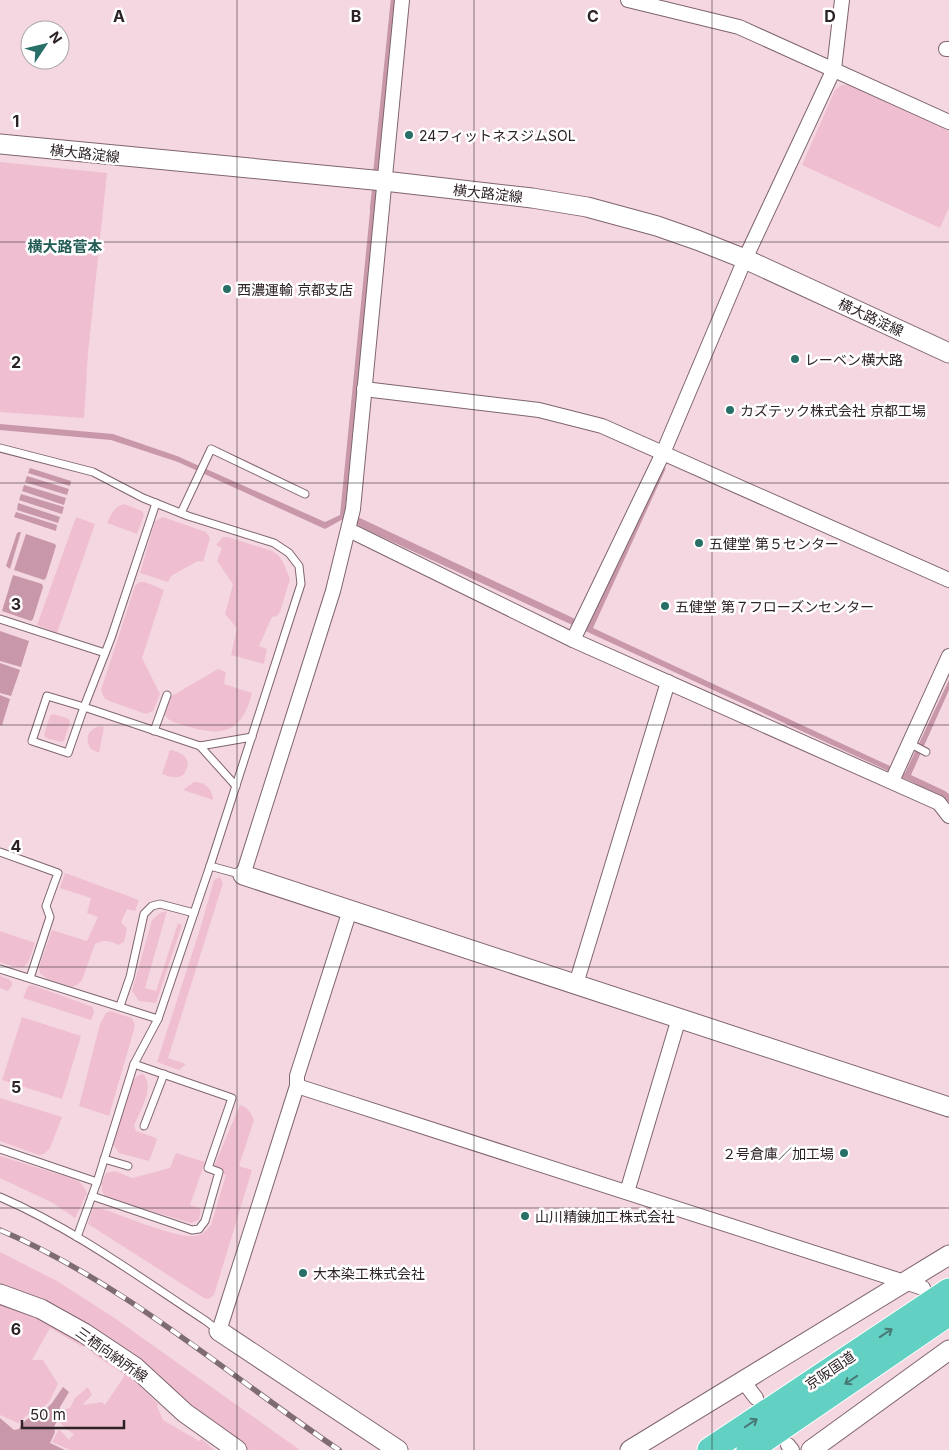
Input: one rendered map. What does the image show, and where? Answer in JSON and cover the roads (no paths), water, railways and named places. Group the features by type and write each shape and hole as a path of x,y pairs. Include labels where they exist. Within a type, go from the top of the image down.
{"highway":[{"name":"京阪国道","path":"710,1450 949,1291"},
{"name":"京阪国道","path":"749,1450 949,1313"}],"street":[{"path":"402,0 351,520 333,591 243,875 949,1106"},
{"path":"628,0 739,27 949,122"},
{"path":"575,638 663,453 745,259 834,69 842,0"},
{"name":"横大路淀線","path":"0,144 384,181 532,198 587,207 657,226 745,259 949,353"},
{"path":"364,388 540,410 602,426 949,580"},
{"path":"351,520 575,638 668,682 895,775 938,803 949,816"},
{"path":"895,775 919,748 949,656"},
{"path":"576,984 668,682"},
{"path":"350,910 297,1076 297,1086 219,1331 398,1450"},
{"path":"627,1192 679,1018"},
{"path":"297,1086 914,1285"},
{"path":"630,1450 744,1381 914,1285 949,1255"},
{"name":"三栖向納所線","path":"0,1294 41,1309 84,1333 135,1367 185,1413 236,1450"},
{"path":"811,1450 949,1350"},
{"path":"744,1381 756,1398"}],"lane":[{"path":"0,448 93,472 143,498 181,513 274,543 289,553 300,566 302,584 158,1019 134,1064 97,1182 77,1237"},
{"path":"181,513 211,449 304,494"},
{"path":"156,503 105,653 84,707 68,754 32,741 47,696 84,707 200,746 252,737"},
{"path":"0,619 105,653"},
{"path":"154,731 168,695"},
{"path":"200,746 236,786"},
{"path":"0,852 58,873 46,906 50,918 30,978"},
{"path":"210,866 243,875"},
{"path":"120,1006 130,977 144,914 152,906 160,904 194,913"},
{"path":"0,969 158,1019"},
{"path":"92,1196 192,1230 199,1228 205,1221 219,1172 208,1168 232,1098 134,1064"},
{"path":"144,1126 164,1074"},
{"path":"0,1149 97,1182"},
{"path":"104,1159 128,1166"},
{"path":"0,1197 30,1210 77,1237 219,1331"}],"waterway":[{"path":"375,176 393,0"},
{"path":"372,209 375,184"}],"railway":[{"path":"0,1230 90,1276 132,1303 339,1450"}],"place":[{"name":"24フィットネスジムSOL","path":"409,135"},
{"name":"西濃運輸 京都支店","path":"227,289"},
{"name":"レーベン横大路","path":"795,359"},
{"name":"カズテック株式会社 京都工場","path":"730,410"},
{"name":"五健堂 第５センター","path":"699,543"},
{"name":"五健堂 第７フローズンセンター","path":"665,606"},
{"name":"２号倉庫／加工場","path":"844,1153"},
{"name":"山川精錬加工株式会社","path":"525,1216"},
{"name":"大本染工株式会社","path":"303,1273"}],"district":[{"name":"横大路菅本","path":"65,246"}]}
